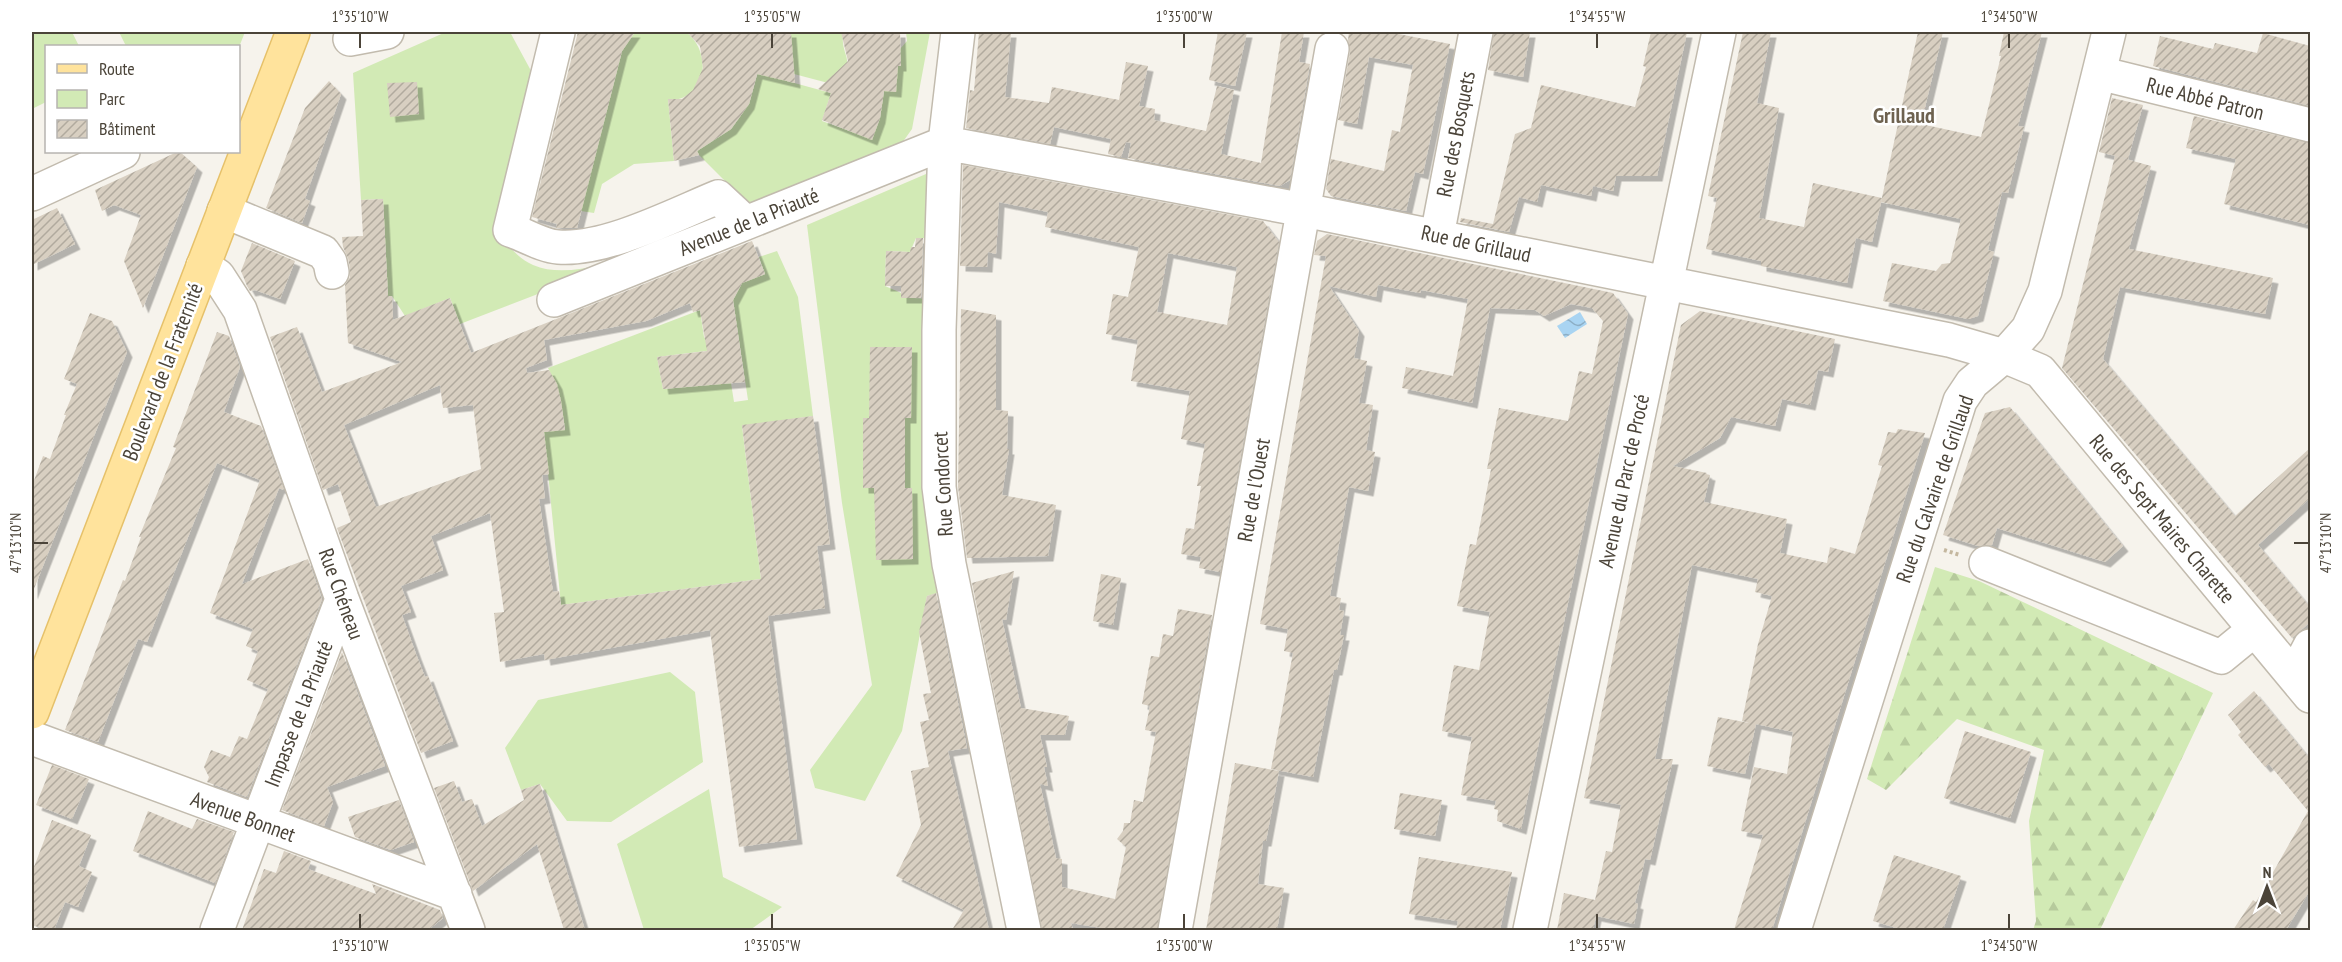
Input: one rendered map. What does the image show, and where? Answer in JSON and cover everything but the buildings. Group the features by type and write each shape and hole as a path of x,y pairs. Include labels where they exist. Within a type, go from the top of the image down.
{"main road":[{"name":"Boulevard de la Fraternité","path":"240,150 248,120 293,32"},
{"name":"Boulevard de la Fraternité","path":"32,712 224,211 239,153"}],"street":[{"path":"350,39 387,32"},
{"path":"558,32 510,230 557,247 589,246 624,235 718,197 746,223"},
{"name":"Rue Condorcet","path":"957,32 945,143 939,330 939,487 949,564 1024,930"},
{"name":"Rue des Bosquets","path":"1437,236 1476,32"},
{"name":"Avenue du Parc de Procé","path":"1530,930 1719,32"},
{"name":"Rue du Calvaire de Grillaud","path":"1794,930 1960,402 1972,383 2004,356 2028,329 2045,291 2109,32"},
{"name":"Rue de l'Ouest","path":"1175,930 1332,50"},
{"name":"Rue Abbé Patron","path":"2099,73 2310,125"},
{"name":"Avenue de la Priauté","path":"554,300 945,143"},
{"name":"Rue de Grillaud","path":"945,143 1437,236 1949,340 2004,356"},
{"path":"32,194 121,153"},
{"path":"224,211 323,252 330,262 332,272"},
{"name":"Rue Chéneau","path":"203,266 218,276 240,310 342,599 468,930"},
{"name":"Rue des Sept Maires Charette","path":"2004,356 2040,370 2302,686"},
{"path":"1986,563 2221,657 2254,630"},
{"name":"Impasse de la Priauté","path":"217,930 342,599"},
{"path":"2302,686 2310,646"},
{"name":"Avenue Bonnet","path":"32,738 257,823 455,894"}],"path":[{"path":"1915,540 1986,563"}],"green space":[{"path":"32,32 72,32 78,45 45,45 45,102 32,109"},
{"path":"119,32 245,32 240,45 126,45"},
{"path":"446,32 510,32 536,80 499,234 506,243 518,256 533,265 546,269 586,268 639,255 460,324 450,298 405,316 392,296 388,296 383,199 361,200 353,73"},
{"path":"635,32 686,32 693,39 702,57 702,76 691,93 680,99 668,99 674,161 634,164 602,184 594,213 581,211 622,51"},
{"path":"790,32 843,32 847,64 832,84 794,74"},
{"path":"906,32 930,32 912,129 902,143 751,207 699,155 697,151 731,129 749,104 758,72 784,38 787,81 831,93 822,121 872,139 880,118 884,91 898,66 900,49 907,41"},
{"path":"933,171 931,238 916,238 910,252 886,251 885,286 913,298 930,299 931,551 938,593 927,596 902,731 865,801 815,788 810,770 872,685 842,503 807,225"},
{"path":"777,251 798,297 813,416 742,426 761,579 561,605 544,432 565,429 560,398 548,368 700,310 704,337 714,350 657,357 663,389 731,383 734,402 748,400 733,300 742,283 765,274 759,257"},
{"path":"1935,567 1979,581 2213,693 2100,930 2033,930 2036,921 2029,821 2044,750 1957,719 1886,790 1867,779"},
{"path":"670,672 695,692 703,762 611,822 567,821 540,784 521,790 505,748 538,700"},
{"path":"709,789 723,877 782,907 750,930 644,930 617,844"}],"water":[{"path":"1580,312 1587,324 1565,338 1557,326"}],"district":[{"name":"Grillaud","path":"1904,115"}]}
